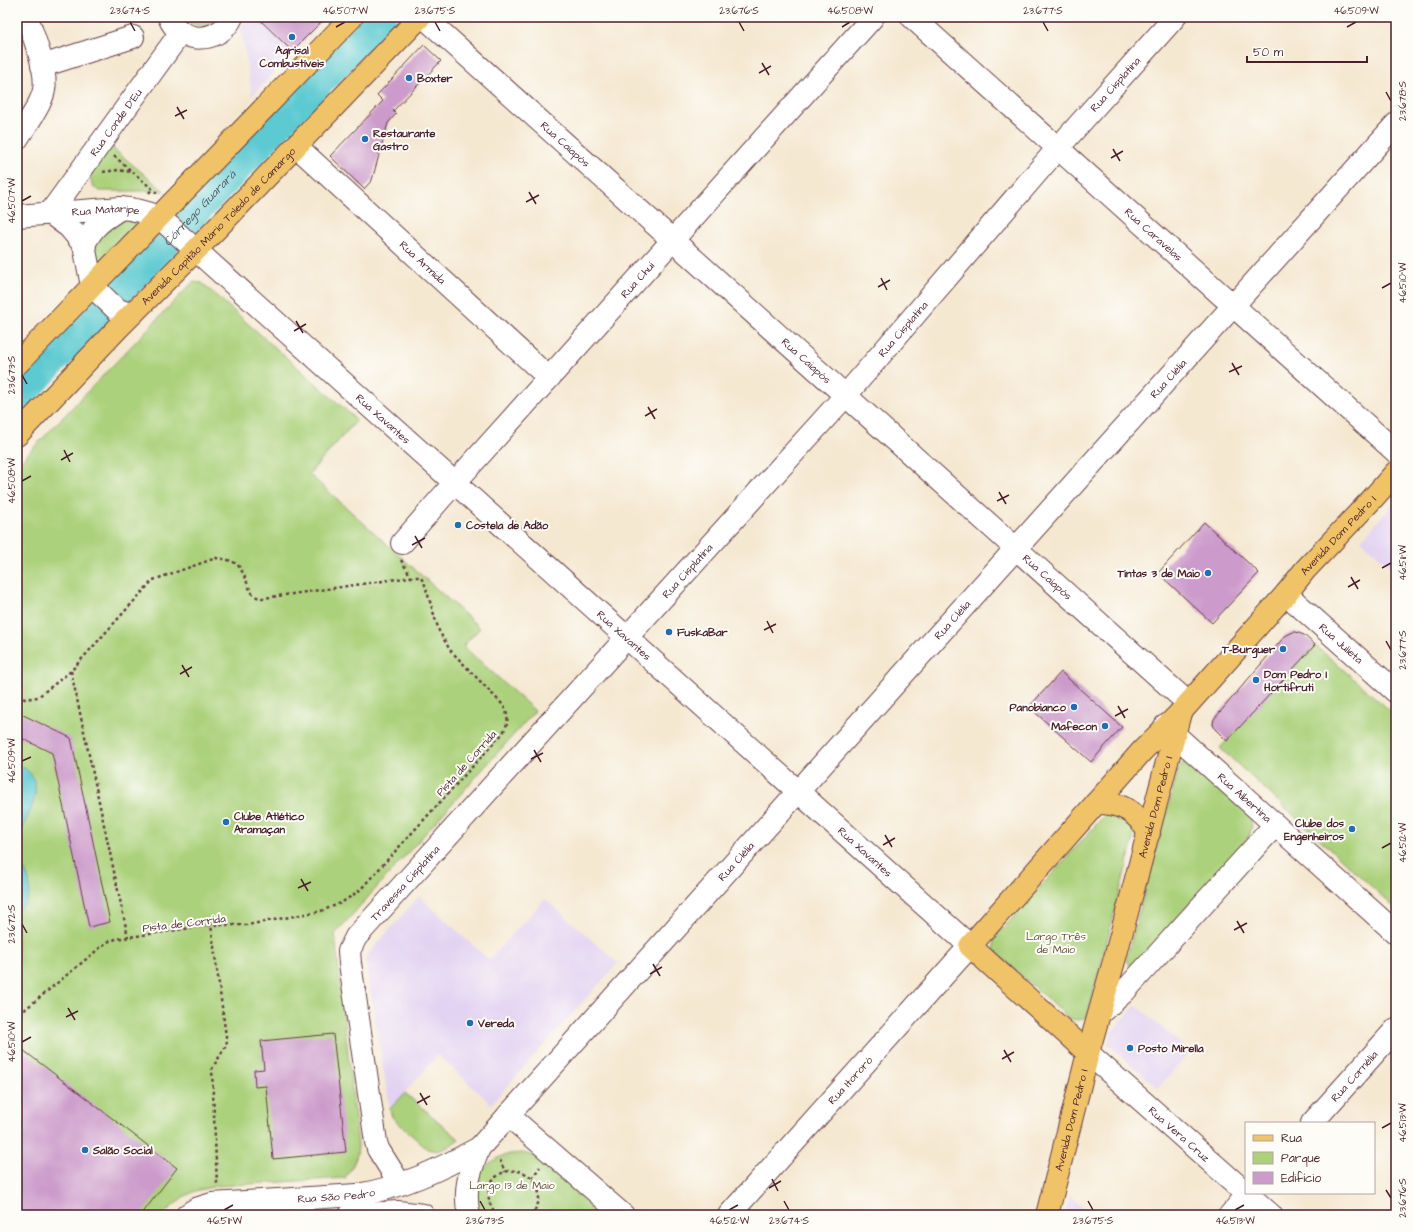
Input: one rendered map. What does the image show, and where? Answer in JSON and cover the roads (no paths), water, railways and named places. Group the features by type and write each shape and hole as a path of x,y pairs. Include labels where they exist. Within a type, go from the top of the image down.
{"main road":[{"name":"Avenida Capitão Mário Toledo de Camargo","path":"17,435 125,311 176,227 352,17"},
{"name":"Avenida Capitão Mário Toledo de Camargo","path":"17,364 96,289 176,227 296,146 420,17"},
{"name":"Avenida Dom Pedro I","path":"1047,1215 1088,1053 1149,833 1177,719 1286,594 1305,570 1396,472"},
{"path":"970,946 1096,803 1177,719"},
{"path":"1096,803 1109,803 1122,807 1133,813 1142,822 1149,833"},
{"name":"Rua Xavantes","path":"970,946 1088,1053"}],"street":[{"path":"17,139 38,104 44,90 45,79 27,17"},
{"path":"175,25 190,36 199,38 208,37 224,29 232,17"},
{"name":"Rua Caiapós","path":"424,17 1016,548 1177,719"},
{"name":"Rua Chuí","path":"402,543 873,17"},
{"name":"Rua Caravelas","path":"912,17 1396,452"},
{"name":"Rua Cisplatina","path":"627,638 846,395 1058,148 1175,17"},
{"name":"Rua Conde D'Eu","path":"50,213 101,142 175,25"},
{"path":"42,66 132,37"},
{"name":"Rua Clélia","path":"508,1115 1396,124"},
{"name":"Rua Armida","path":"296,146 549,378"},
{"path":"84,245 89,234 96,226 121,208"},
{"name":"Rua Mataripe","path":"17,216 121,208 136,209 176,227"},
{"name":"Rua Mataripe","path":"50,213 69,227 84,245 96,289"},
{"name":"Rua Xavantes","path":"176,227 455,483 970,946"},
{"path":"96,289 125,311"},
{"name":"Rua Julieta","path":"1286,594 1396,692"},
{"name":"Travessa Cisplatina","path":"400,1184 378,1149 376,1142 349,951 356,937 627,638"},
{"name":"Rua Albertina","path":"1177,719 1275,825 1396,933"},
{"path":"1100,1013 1123,993 1275,825"},
{"name":"Rua Itororó","path":"729,1215 970,946"},
{"name":"Rua Cornélia","path":"1313,1122 1396,1028"},
{"name":"Rua Vera Cruz","path":"1088,1053 1245,1191"},
{"path":"469,1215 466,1205 466,1191 479,1148 508,1115 623,1215"},
{"name":"Rua São Pedro","path":"187,1215 204,1206 218,1204 255,1208 371,1193 432,1172 479,1148"},
{"path":"1230,1215 1248,1194"},
{"name":"Rua Vera Cruz","path":"1248,1194 1271,1215"},
{"name":"Rua São Pedro","path":"350,1215 398,1212 423,1215"}],"water":[{"path":"17,764 28,771 33,779 35,788 31,809 17,838"},
{"path":"17,863 27,874 30,887 27,901 23,907 17,911"}],"waterway":[{"name":"Córrego Guarará","path":"17,399 382,17"}],"place":[{"name":"Agrisal Combustíveis","path":"292,37"},
{"name":"Boxter","path":"409,78"},
{"name":"Restaurante Gastro","path":"365,139"},
{"name":"Costela de Adão","path":"458,525"},
{"name":"Tintas 3 de Maio","path":"1208,573"},
{"name":"FuskaBar","path":"669,632"},
{"name":"T-Burguer","path":"1283,649"},
{"name":"Dom Pedro I Hortifruti","path":"1256,680"},
{"name":"Panobianco","path":"1074,707"},
{"name":"Mafecon","path":"1105,726"},
{"name":"Clube Atlético Aramaçan","path":"226,822"},
{"name":"Clube dos Engenheiros","path":"1352,829"},
{"name":"Vereda","path":"470,1023"},
{"name":"Posto Mirella","path":"1130,1048"},
{"name":"Salão Social","path":"85,1150"}],"park label":[{"name":"Largo Três de Maio","path":"1056,942"},
{"name":"Largo 13 de Maio","path":"512,1185"}]}
